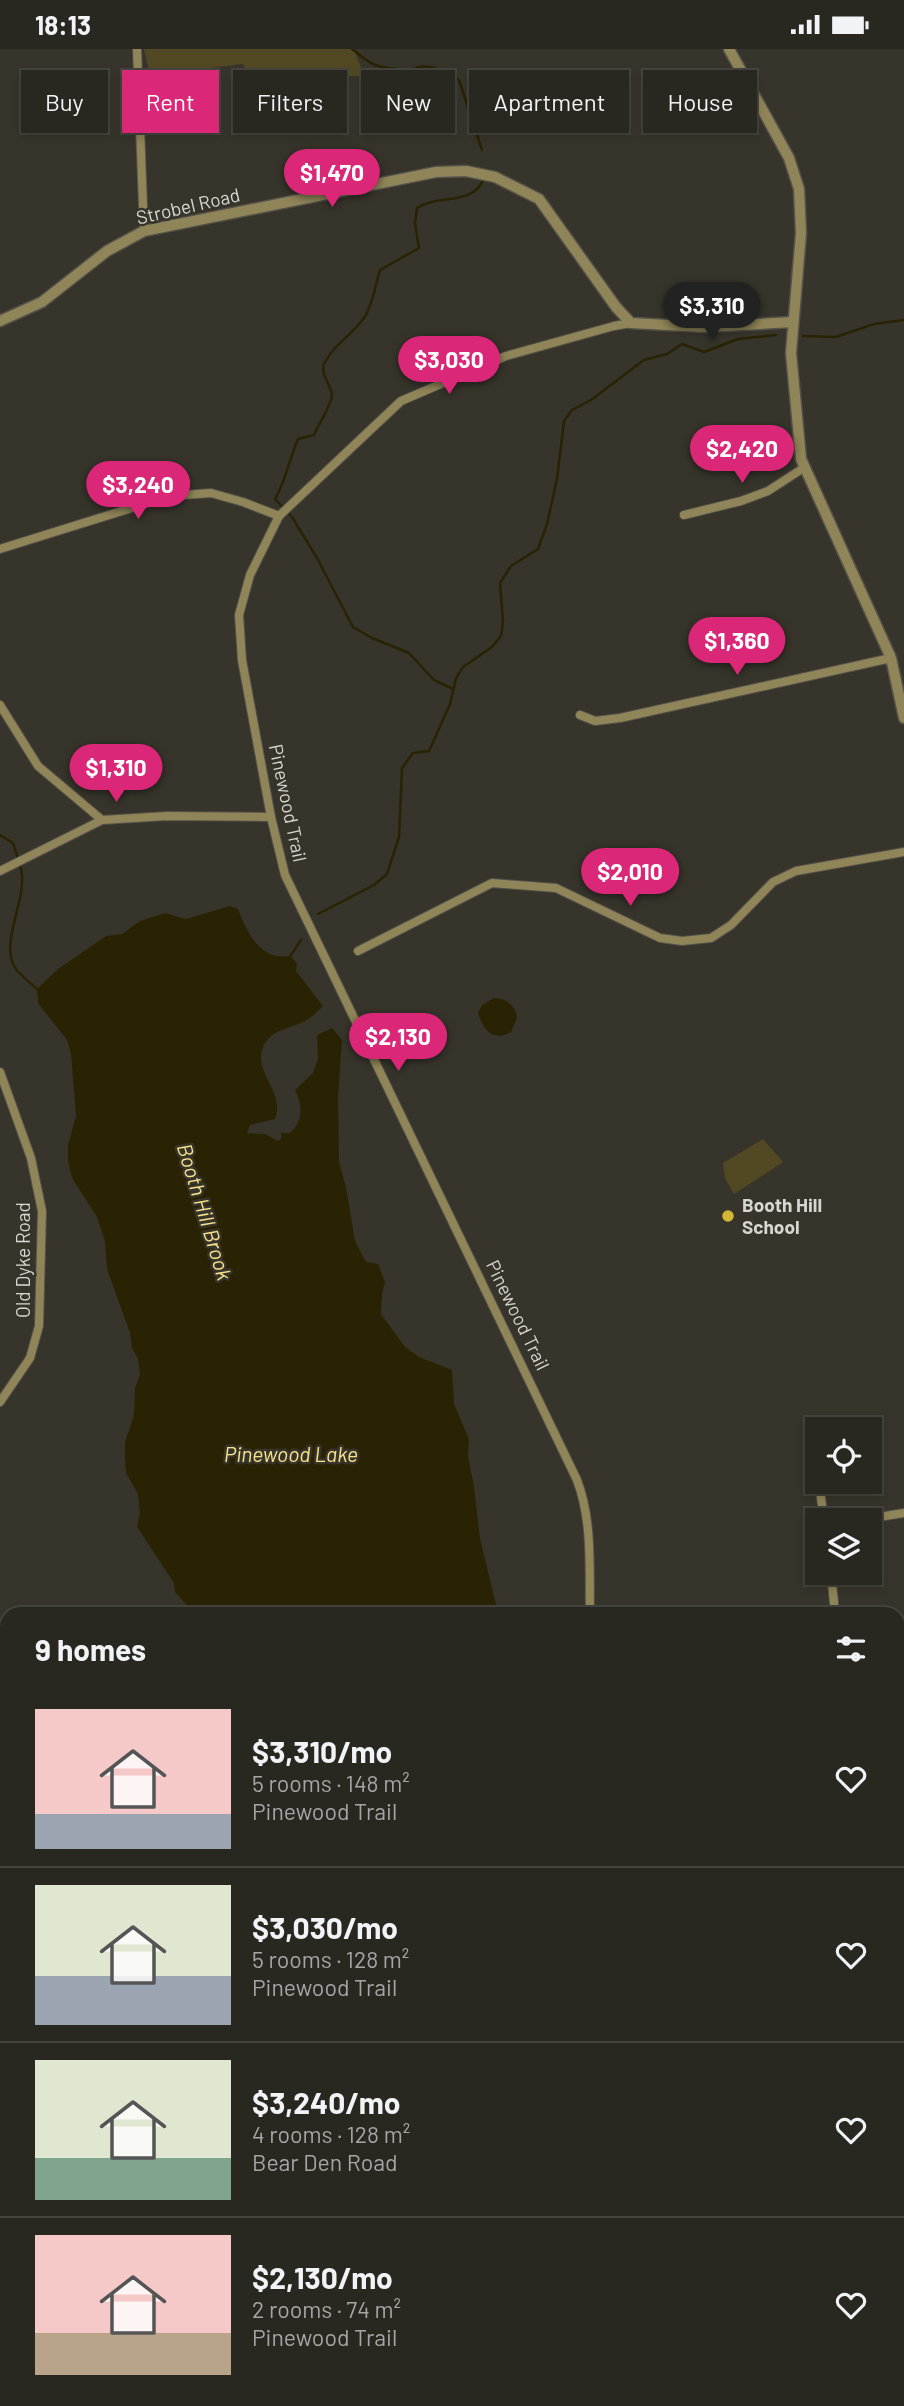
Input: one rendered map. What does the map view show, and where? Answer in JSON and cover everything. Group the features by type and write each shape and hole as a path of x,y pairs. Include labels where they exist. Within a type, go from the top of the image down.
{"street":[{"path":"137,49 144,231"},
{"path":"729,49 789,158 799,188 801,233 791,353 801,459 891,658 904,718"},
{"name":"Strobel Road","path":"0,321 43,302 107,251 144,231 436,172 466,171 495,177 538,199 616,307 631,323"},
{"name":"Pinewood Trail","path":"590,1607 588,1532 577,1480 285,875 271,817 242,660 239,615 250,575 280,515 401,401 506,356 631,323 706,327 793,322"},
{"path":"684,515 741,501 768,491 805,467"},
{"path":"0,549 170,496 211,493 280,515"},
{"path":"580,715 596,721 620,718 891,658"},
{"path":"0,705 38,766 102,820"},
{"path":"3,869 102,820 167,816 271,817"},
{"path":"358,950 492,883 556,888 660,939 711,939 731,925 773,882 796,871 904,852"},
{"name":"Old Dyke Road","path":"0,1072 31,1158 42,1211 39,1326 30,1358 0,1402"},
{"path":"882,1517 904,1513"},
{"path":"832,1585 834,1607"}],"shaded area":[{"path":"144,49 354,49 362,70 361,76 347,76 347,70 246,70 243,64 192,70 149,70"},
{"path":"763,1139 783,1162 734,1194 725,1178 723,1163"}],"water":[{"name":"Pinewood Lake","path":"230,906 238,909 260,948 275,956 290,956 297,963 296,971 323,1006 313,1016 276,1033 264,1045 262,1064 277,1109 275,1119 250,1125 247,1133 265,1134 278,1141 281,1139 281,1133 290,1133 300,1113 295,1090 313,1073 318,1059 317,1035 332,1028 342,1040 338,1098 339,1162 355,1241 366,1262 378,1264 385,1282 381,1314 405,1347 419,1357 452,1370 454,1404 469,1439 468,1456 480,1538 497,1607 189,1607 175,1592 174,1583 137,1527 140,1513 138,1494 126,1473 125,1442 134,1415 135,1388 140,1375 138,1359 107,1269 105,1241 97,1217 72,1178 68,1145 76,1116 71,1054 67,1040 38,1003 37,989 58,969 106,936 122,934 140,921 165,913 186,919"},
{"path":"494,998 510,1003 515,1010 517,1018 511,1032 505,1035 490,1033 478,1013 482,1005"}],"waterway":[{"path":"352,49 378,66 409,71 428,67 459,80 482,150"},
{"path":"453,689 434,680 409,653 353,627 317,558 292,517 275,499 298,439 314,435 330,404 332,395 323,368 328,357 367,313 380,270 419,248 415,223 417,208 435,201 463,197 478,188 483,180"},
{"path":"803,336 836,337 874,324 904,320"},
{"path":"318,914 374,885 387,874 399,837 402,768 413,753 429,751 450,704 456,678 463,667 492,647 501,636 503,621 500,583 511,566 538,549 547,524 557,479 564,421 572,410 591,400 644,360 667,354 682,344 704,352 738,339 776,335"},
{"name":"Booth Hill Brook","path":"0,835 13,843 18,859"},
{"name":"Booth Hill Brook","path":"20,865 21,890 12,930 11,955 16,969 37,989"},
{"path":"289,958 301,940"}],"place":[{"name":"Booth Hill School","path":"728,1216"}]}
